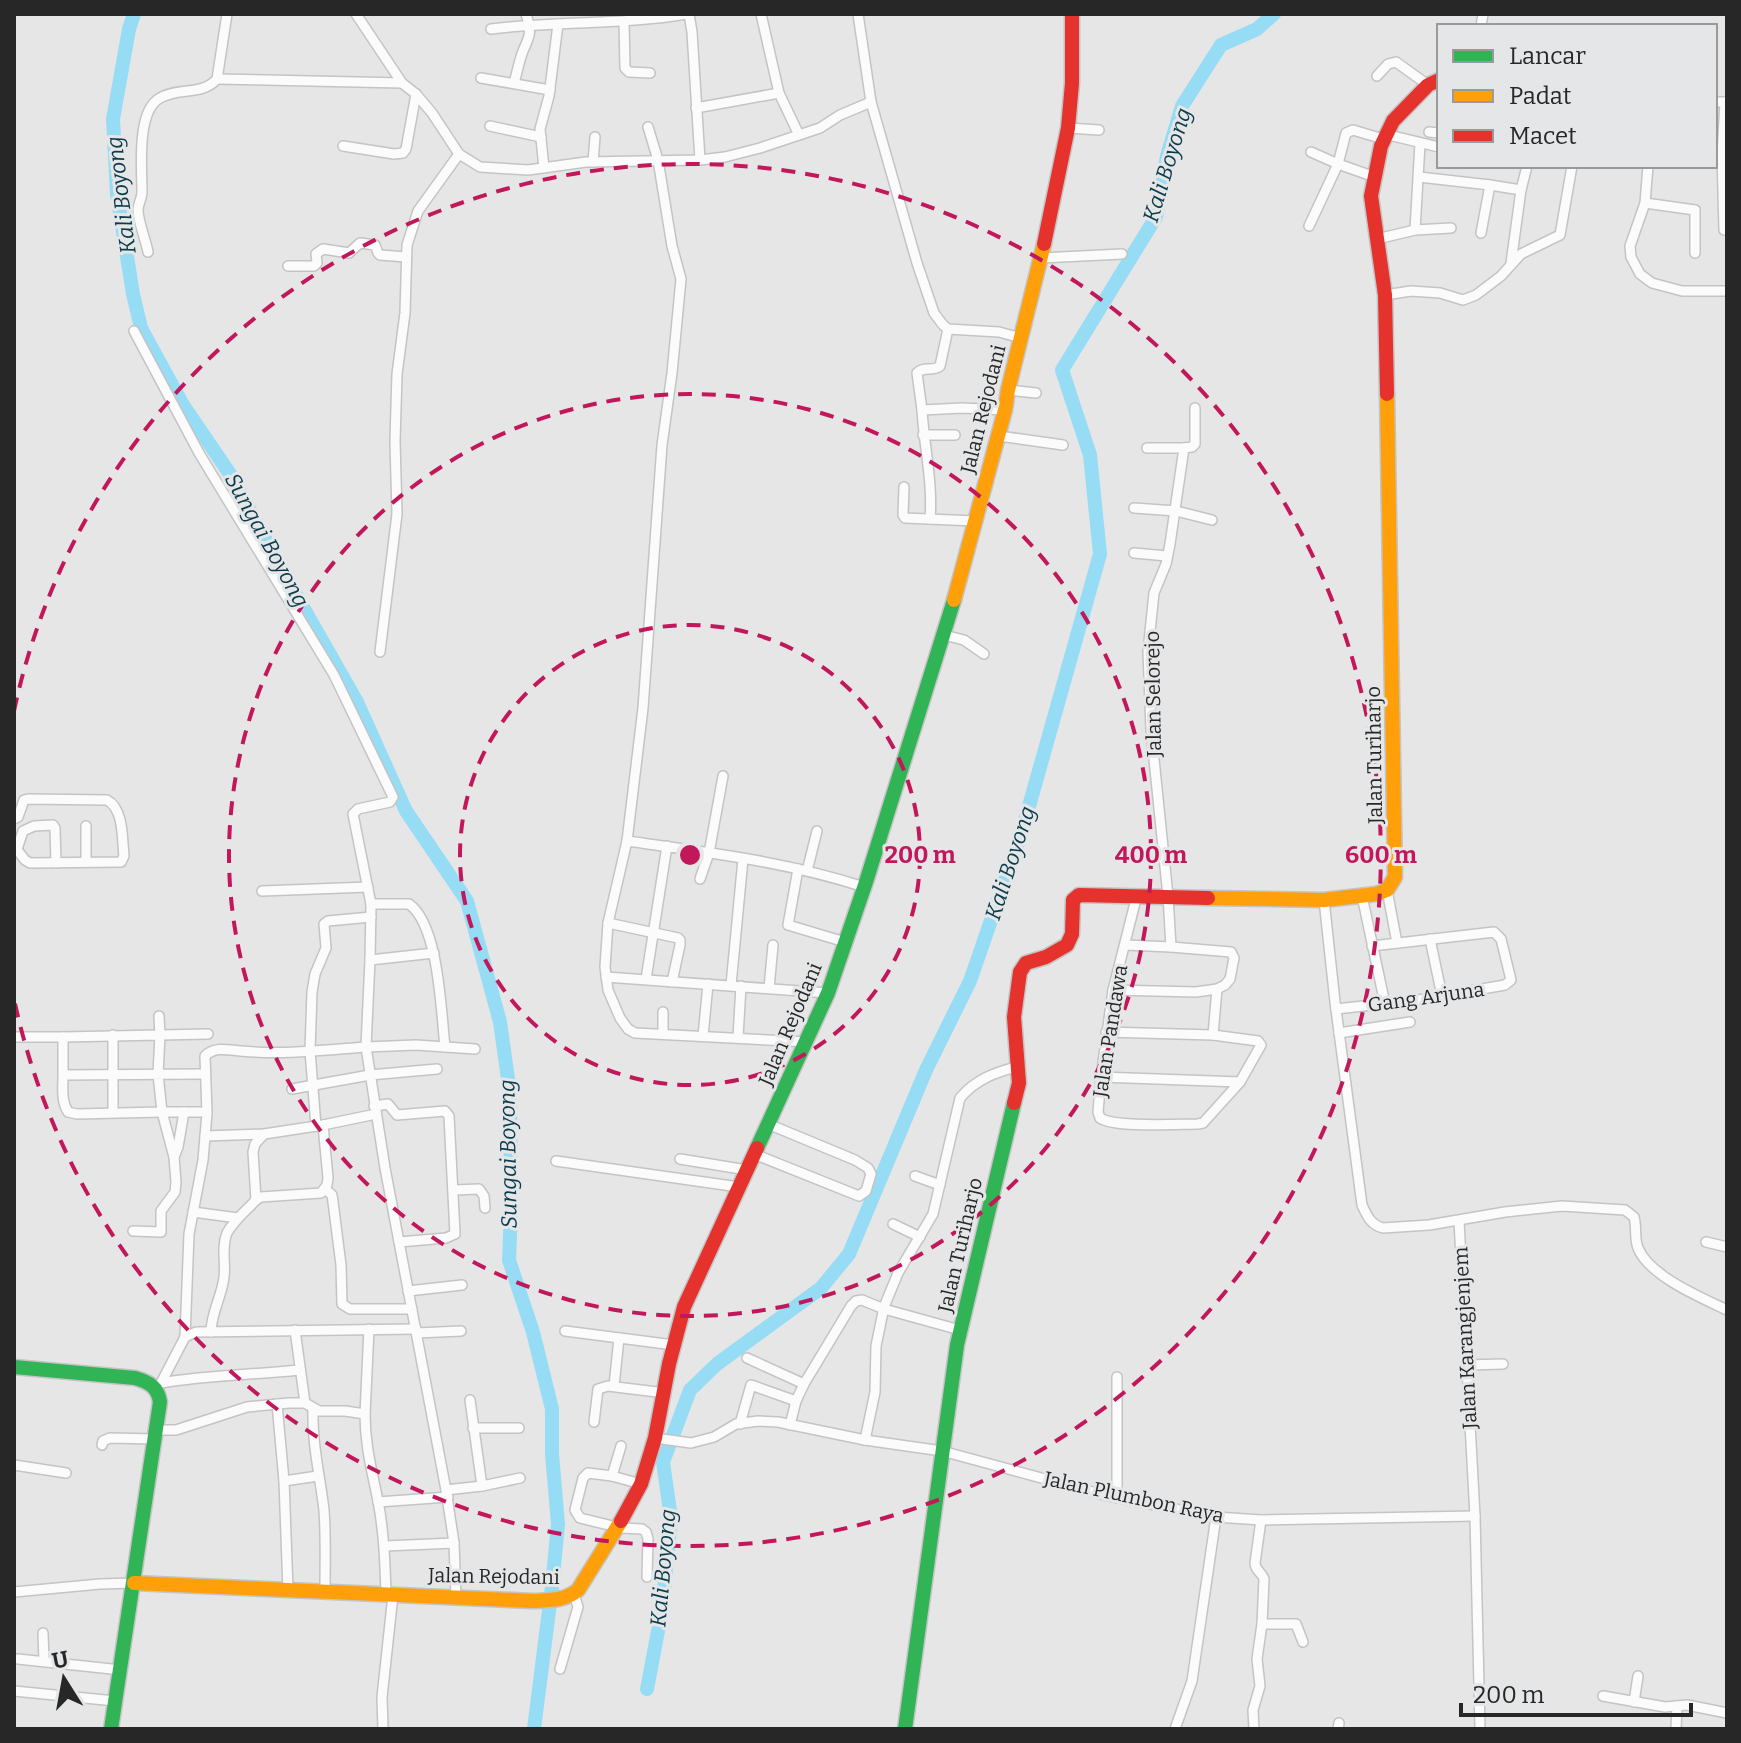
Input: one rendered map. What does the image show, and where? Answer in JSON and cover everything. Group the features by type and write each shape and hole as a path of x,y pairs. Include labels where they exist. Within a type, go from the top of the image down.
{"main road":[{"name":"Jalan Rejodani","path":"134,1583 533,1601 569,1596 617,1527 641,1484 658,1438 674,1345 684,1307 828,993 947,625 999,436 1068,128 1072,83 1072,14"},
{"name":"Jalan Turiharjo","path":"905,1729 960,1330 1019,1083 1014,1017 1020,972 1026,963 1046,957 1067,945 1072,934 1072,905 1076,897 1084,894 1324,900 1376,894 1387,890 1395,877 1385,295 1371,196 1384,137 1393,121 1433,82"},
{"path":"14,1367 126,1377 159,1385 160,1402 111,1729"}],"street":[{"path":"148,252 138,210 142,195 143,130 151,105 169,94 211,86 217,79 227,14"},
{"path":"356,14 402,83 432,113 459,154 480,167 528,170 593,162 725,157 820,128 840,115 871,102"},
{"path":"491,29 528,19 624,22 651,16 688,14 692,32 700,160"},
{"path":"761,14 779,93 799,135"},
{"path":"858,14 871,102 934,313 948,329 999,332 1021,338"},
{"path":"514,83 529,41 528,19"},
{"path":"544,168 540,129 564,20"},
{"path":"624,22 625,68 629,72 650,73"},
{"path":"1377,76 1388,64 1396,62 1433,82"},
{"path":"481,78 550,90"},
{"path":"217,79 402,83"},
{"path":"696,108 779,93"},
{"path":"343,146 403,153 416,94"},
{"path":"1722,102 1724,230"},
{"path":"490,126 541,137"},
{"path":"648,127 658,160 672,246 681,279 662,445 643,708 627,841 608,923 605,967 608,990 620,1018 635,1033 807,1042"},
{"path":"1068,128 1099,130"},
{"path":"1309,226 1338,164 1349,130 1437,147"},
{"path":"593,162 595,137"},
{"path":"1415,230 1420,143"},
{"path":"1311,152 1375,177"},
{"path":"380,652 397,514 397,374 405,313 407,245 418,211 459,154"},
{"path":"1511,263 1526,168"},
{"path":"1385,295 1411,291 1440,293 1463,300 1476,295 1501,276 1521,254 1560,235 1572,168"},
{"path":"1648,168 1645,203 1630,246 1631,257 1640,274 1652,283 1682,291 1727,291"},
{"path":"1419,177 1521,190"},
{"path":"1481,233 1490,185"},
{"path":"1645,203 1695,210 1695,253"},
{"path":"1377,239 1415,230 1451,228"},
{"path":"288,266 314,266 317,263 316,254 323,249 349,253 360,243 375,245 380,255 406,257"},
{"path":"1041,258 1122,254"},
{"path":"930,519 931,489 917,373 940,366 948,329"},
{"path":"134,331 199,453 334,675 393,797 390,802 358,809 353,814 371,904 366,1047 375,1110 447,1493 454,1543 456,1597"},
{"path":"1008,390 1036,393"},
{"name":"Jalan Selorejo","path":"1171,947 1151,730 1148,651 1154,593 1167,556 1184,448 1195,444 1195,408"},
{"path":"922,410 1005,410"},
{"path":"923,435 955,435"},
{"path":"999,436 1063,445"},
{"path":"1147,448 1184,448"},
{"path":"904,487 904,516 975,521"},
{"path":"1134,508 1176,511 1212,520"},
{"path":"1134,553 1167,556"},
{"path":"947,625 952,636 967,641 984,654"},
{"path":"700,879 709,853 723,776"},
{"path":"14,819 18,817 24,800 28,799 107,800 115,804 119,814 121,862 86,862 56,863 30,863 16,848 23,831 34,826 53,825 56,863"},
{"path":"86,826 86,862"},
{"path":"817,831 788,925 845,942"},
{"path":"627,841 803,870 864,887"},
{"path":"646,979 667,846"},
{"path":"738,1037 736,985 743,859"},
{"path":"262,891 368,887"},
{"path":"1387,890 1397,943"},
{"name":"Jalan Pandawa","path":"1137,895 1113,990 1106,1032 1098,1112 1100,1118 1109,1122 1201,1124 1240,1082"},
{"path":"1362,896 1385,1004"},
{"name":"Jalan Karangjenjem","path":"1324,900 1362,1205 1370,1221 1383,1228 1459,1221 1475,1516 1480,1729"},
{"path":"371,904 409,904 424,925 434,953 445,1047"},
{"path":"211,1332 225,1273 224,1242 238,1218 261,1197 321,1193 325,1189 328,1178 312,1085 310,1051 315,974 326,948 324,924 371,917"},
{"path":"608,923 675,936 680,940 672,982"},
{"name":"Gang Arjuna","path":"1336,1009 1442,996 1510,983 1501,939 1494,932 1430,939"},
{"path":"1372,946 1430,939 1442,996"},
{"path":"769,988 773,945"},
{"path":"1113,990 1196,992 1217,989 1230,979 1234,958 1231,952 1125,945"},
{"path":"370,960 434,953"},
{"path":"606,977 828,993"},
{"path":"703,1036 708,984"},
{"path":"1213,1035 1217,989"},
{"path":"663,1012 663,1034"},
{"path":"133,1231 161,1232 161,1211 175,1192 174,1157 162,1112 158,1074 159,1016"},
{"path":"1339,1033 1410,1022"},
{"path":"1101,1077 1240,1082 1261,1043 1213,1035 1106,1032"},
{"path":"14,1037 208,1034"},
{"path":"113,1035 113,1112"},
{"path":"63,1037 63,1098 68,1112 201,1112"},
{"path":"159,1385 185,1337 189,1234 203,1160 207,1113 205,1056 208,1052 219,1049 261,1053 416,1045 475,1049"},
{"path":"865,1440 875,1392 876,1346 890,1287 933,1214 960,1098 987,1076 1019,1066"},
{"path":"292,1089 370,1075 437,1069"},
{"path":"63,1075 202,1074"},
{"path":"205,1136 264,1134 320,1126 388,1104 397,1115 445,1111 448,1113 455,1234 446,1238 399,1242"},
{"path":"174,1157 184,1112"},
{"path":"754,1154 859,1196 866,1191 871,1174 865,1165 768,1124"},
{"path":"256,1200 253,1152 255,1144 264,1134"},
{"path":"680,1159 747,1170"},
{"path":"556,1161 739,1187"},
{"path":"915,1176 940,1185"},
{"path":"325,1189 332,1195 341,1265 342,1304 358,1309 412,1309"},
{"path":"454,1190 479,1189 484,1196 485,1208"},
{"path":"1459,1221 1562,1206 1625,1210 1634,1217 1638,1247 1643,1258 1675,1284 1727,1310"},
{"path":"193,1212 238,1218"},
{"path":"893,1224 920,1237"},
{"path":"1706,1242 1727,1247"},
{"path":"408,1291 462,1285"},
{"path":"790,1425 804,1384 854,1303 862,1300 960,1330"},
{"path":"358,1309 364,1329 369,1467 385,1546 389,1594 382,1697 383,1729"},
{"path":"295,1330 299,1370 313,1425 326,1536 325,1591"},
{"path":"185,1337 196,1332 461,1331"},
{"path":"565,1331 674,1345"},
{"path":"614,1386 619,1338"},
{"path":"747,1358 804,1384"},
{"path":"1466,1365 1503,1364"},
{"path":"159,1385 207,1376 299,1370"},
{"path":"1117,1377 1117,1497"},
{"path":"658,1438 691,1443 714,1437 740,1424 751,1385 796,1401"},
{"path":"594,1422 598,1389 604,1386 665,1393"},
{"path":"470,1400 482,1486"},
{"path":"102,1445 110,1438 176,1430 234,1411 277,1404 365,1414"},
{"path":"277,1404 284,1481 288,1590"},
{"name":"Jalan Plumbon Raya","path":"740,1424 758,1421 790,1425 942,1451 1117,1497 1216,1517 1261,1520 1475,1516"},
{"path":"473,1428 519,1428"},
{"path":"612,1476 621,1446"},
{"path":"14,1465 66,1473"},
{"path":"641,1484 612,1476 585,1474 575,1510 580,1518 646,1532 647,1577"},
{"path":"284,1481 318,1476"},
{"path":"378,1502 447,1493 520,1478"},
{"path":"1175,1729 1192,1681 1216,1517"},
{"path":"1254,1729 1253,1710 1260,1686 1257,1659 1264,1579 1255,1567 1261,1520"},
{"path":"385,1546 454,1543"},
{"path":"14,1592 134,1583"},
{"path":"560,1669 578,1607 569,1596"},
{"path":"1262,1624 1296,1624 1303,1642"},
{"path":"43,1633 44,1661"},
{"path":"18,1659 121,1670"},
{"path":"1634,1702 1638,1676"},
{"path":"14,1691 115,1701"},
{"path":"1603,1696 1665,1707 1687,1705 1727,1713"},
{"path":"1676,1729 1677,1706"}],"waterway":[{"name":"Sungai Boyong","path":"134,14 113,119 117,194 141,328 183,405 230,474 357,702 406,811 467,901 500,1022 510,1093 509,1260 533,1332 552,1409 558,1524 534,1729"},
{"name":"Kali Boyong","path":"647,1689 662,1610 671,1518 663,1462 690,1390 717,1364 821,1288 849,1254 926,1070 970,981 1022,831 1100,554 1090,455 1062,370 1156,217 1167,156 1182,106 1221,45 1257,29 1274,14"}],"traffic: fast":[{"path":"757,1148 828,993 954,600"},
{"path":"905,1729 957,1345 1014,1103"},
{"path":"14,1367 135,1378 152,1386 159,1397 111,1729"}],"traffic: slow":[{"path":"954,600 1005,410 1044,244"},
{"path":"1208,898 1324,900 1376,894 1387,890 1395,877 1387,394"},
{"path":"134,1583 533,1601 557,1599 578,1590 621,1521"}],"traffic: jam":[{"path":"1044,244 1068,128 1072,83 1072,14"},
{"path":"1387,394 1385,295 1371,196 1381,146 1393,121 1428,85 1437,81"},
{"path":"1014,1103 1019,1083 1014,1017 1020,972 1026,963 1046,957 1067,945 1072,934 1073,900 1079,895 1208,898"},
{"path":"621,1521 641,1484 655,1438 684,1307 757,1148"}]}
